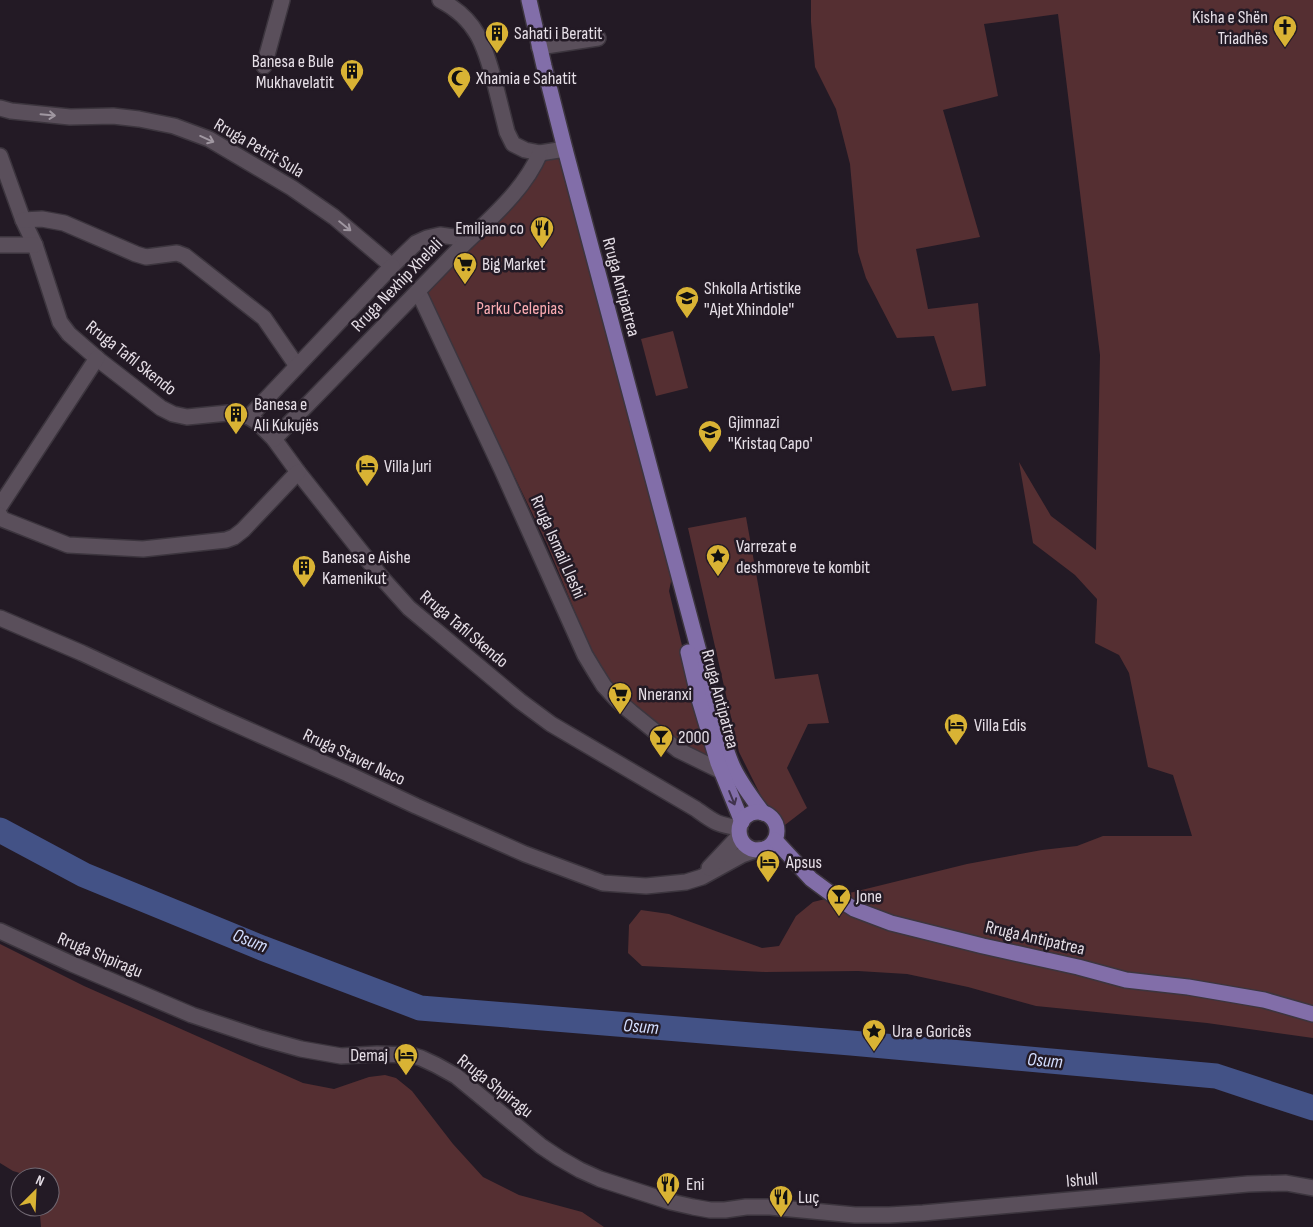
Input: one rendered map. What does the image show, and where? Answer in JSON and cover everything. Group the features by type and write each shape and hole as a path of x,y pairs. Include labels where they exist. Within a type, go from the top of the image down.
{"main road":[{"name":"Rruga Antipatrea","path":"529,0 565,149 712,704 734,769 763,813 771,817 775,822 777,828 775,840 811,879 834,896 854,909 891,922 1126,980 1188,987 1255,998 1313,1014"},
{"name":"Rruga Antipatrea","path":"679,582 679,614 699,699 740,828 742,840 752,848 759,850"},
{"path":"740,828 746,817 752,813 763,813"},
{"path":"759,850 770,845 775,840"}],"street":[{"path":"264,66 282,0"},
{"path":"440,0 450,5 465,18 478,34 487,54 507,132 514,144 526,150 540,153 565,149"},
{"path":"539,47 598,38"},
{"name":"Rruga Petrit Sula","path":"0,108 11,111 61,116 113,116 139,119 174,126 209,139 292,188 327,212 392,266"},
{"name":"Rruga Nexhip Xhelali","path":"274,439 509,200 534,167 540,153"},
{"name":"Rruga Tafil Skendo","path":"0,156 23,220 35,245 60,322 69,334 161,408 173,414 187,417 228,413 249,417 257,422 274,439 382,578 409,608 520,701 551,724 696,809 714,822 724,826 740,828"},
{"path":"23,220 42,219 64,223 146,257 177,253 185,256 264,318 298,366"},
{"path":"249,417 416,243 426,238 440,235 454,237 465,243"},
{"path":"0,245 35,245"},
{"name":"Rruga Ismail Lleshi","path":"418,291 502,470 581,646 604,686 616,699 678,750 721,771"},
{"path":"0,506 97,358"},
{"path":"0,516 2,519 68,545 143,549 226,540 243,530 298,472"},
{"name":"Rruga Staver Naco","path":"0,618 82,653 516,850 603,883 646,886 686,882 702,877 742,855 759,850"},
{"path":"702,877 740,828"},
{"name":"Rruga Shpiragu","path":"0,930 72,964 192,1015 261,1038 301,1049 341,1056 377,1054 421,1058 456,1076 541,1146 559,1158 580,1170 600,1178 670,1202 710,1210 770,1207 855,1215"},
{"name":"Ishull","path":"855,1215 924,1213 1256,1183 1286,1183 1313,1188"}],"green space":[{"path":"811,0 1313,0 1313,1038 1207,1023 1036,1006 968,987 907,974 858,971 765,972 642,966 628,953 629,925 641,910 669,914 762,948 779,946 796,916 813,902 967,864 1042,850 1077,846 1103,836 1192,836 1173,775 1148,767 1129,673 1119,655 1095,643 1097,599 1075,575 1033,543 1019,462 1051,516 1096,550 1100,355 1058,14 984,24 998,96 943,110 980,237 916,249 928,309 978,303 986,386 952,391 934,336 897,338 866,278 858,252 850,164 836,109 815,67"},
{"name":"Parku Celepias","path":"560,156 672,577 669,591 709,759 682,746 614,688 589,646 547,544 425,291 543,161"},
{"path":"673,331 688,388 656,396 641,339"},
{"path":"746,517 775,679 818,674 829,723 808,724 787,768 807,808 781,828 765,804 739,752 688,528"},
{"path":"0,944 84,986 303,1083 334,1089 369,1077 385,1075 396,1078 412,1091 453,1144 483,1177 519,1195 582,1212 604,1227 41,1227 40,1217 60,1217 60,1167 10,1167 10,1169 0,1163"}],"waterway":[{"name":"Osum","path":"0,830 84,875 262,948 420,1008 851,1043 1216,1076 1313,1108"}],"place":[{"name":"Kisha e Shën Triadhës","path":"1285,48"},
{"name":"Sahati i Beratit","path":"497,54"},
{"name":"Banesa e Bule Mukhavelatit","path":"352,92"},
{"name":"Xhamia e Sahatit","path":"459,99"},
{"name":"Emiljano co","path":"542,249"},
{"name":"Big Market","path":"465,285"},
{"name":"Shkolla Artistike ''Ajet Xhindole''","path":"687,319"},
{"name":"Banesa e Ali Kukujës","path":"236,435"},
{"name":"Gjimnazi ''Kristaq Capo'","path":"710,453"},
{"name":"Villa Juri","path":"367,487"},
{"name":"Varrezat e deshmoreve te kombit","path":"718,577"},
{"name":"Banesa e Aishe Kamenikut","path":"304,588"},
{"name":"Nneranxi","path":"620,715"},
{"name":"Villa Edis","path":"956,746"},
{"name":"2000","path":"661,758"},
{"name":"Apsus","path":"768,883"},
{"name":"Jone","path":"839,917"},
{"name":"Ura e Goricës","path":"874,1052"},
{"name":"Demaj","path":"406,1076"},
{"name":"Eni","path":"668,1205"},
{"name":"Luç","path":"781,1218"}]}
